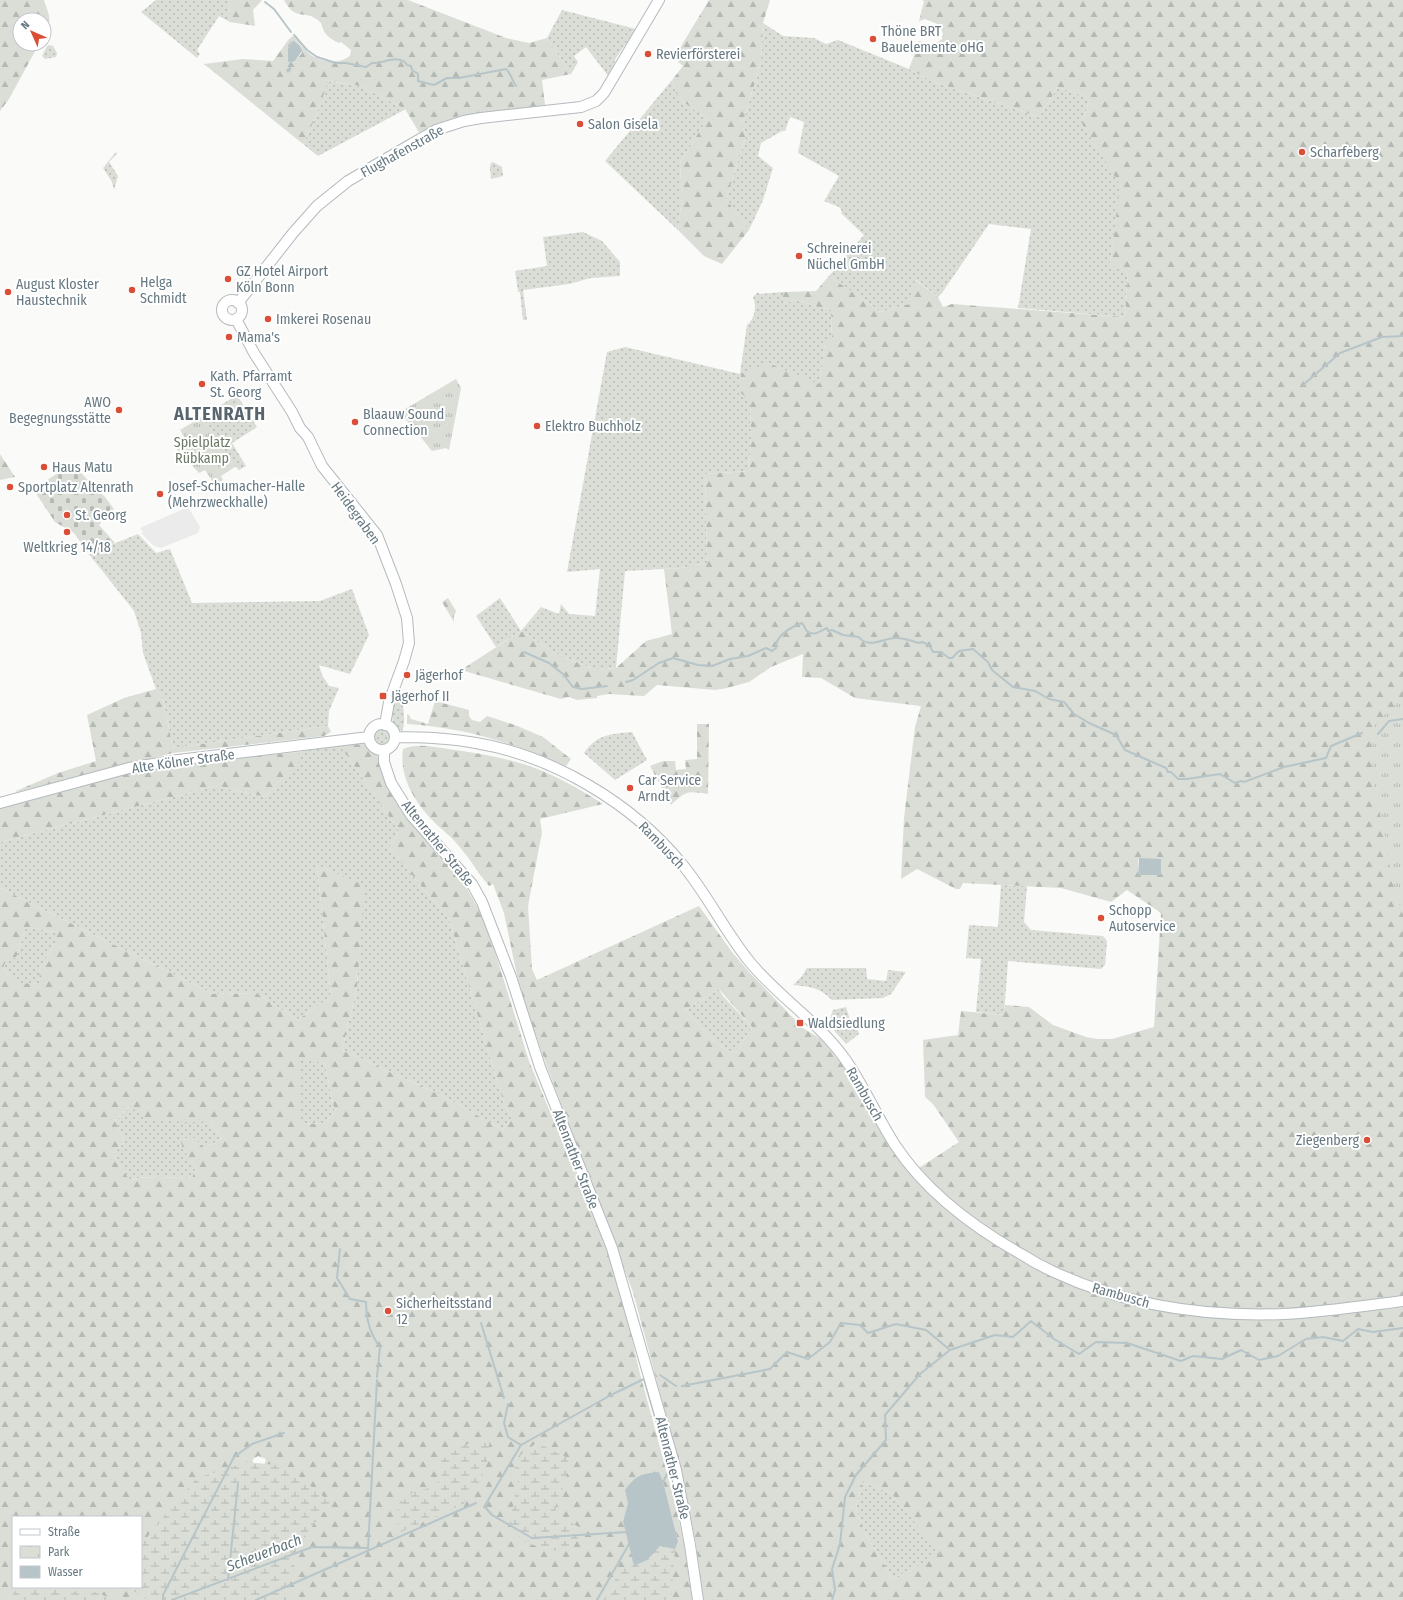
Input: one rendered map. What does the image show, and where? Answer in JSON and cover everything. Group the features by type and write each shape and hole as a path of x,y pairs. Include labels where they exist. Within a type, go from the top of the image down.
{"street":[{"name":"Flughafenstraße","path":"238,302 293,233 317,206 347,182 422,138 442,128 464,121 581,107 596,101 604,93 659,0"},
{"path":"229,301 238,302 241,305 241,313 236,319 228,319 225,317 223,307 229,301"},
{"name":"Heidegraben","path":"236,319 254,353 292,412 300,428 308,437 326,472 377,535 396,584 407,618 409,643 389,702 385,724"},
{"path":"380,724 385,724 392,729 395,737 393,744 384,750 377,749 371,744 369,737 373,728 380,724"},
{"name":"Alte Kölner Straße","path":"0,803 129,768 178,760 369,737"},
{"name":"Rambusch","path":"395,737 433,737 478,743 541,762 590,786 639,820 681,863 696,882 733,940 763,977 811,1021 838,1050 862,1085 896,1146 913,1169 966,1219 996,1240 1051,1271 1098,1290 1135,1301 1167,1308 1211,1313 1288,1313 1403,1301"},
{"name":"Altenrather Straße","path":"384,750 386,767 391,783 411,815 472,884 482,902 511,977 540,1067 612,1248 676,1470 690,1545 698,1600"}],"shaded area":[{"path":"188,507 200,527 198,533 161,548 154,546 141,533 143,532 140,528"}],"green space":[{"path":"0,0 44,0 48,12 12,12 12,52 35,52 9,99 0,111"},
{"path":"156,0 229,0 230,22 219,16 197,50 200,54 197,58 141,12"},
{"path":"229,0 262,0 253,10 255,26 230,22"},
{"path":"284,0 408,0 506,38 529,43 547,38 571,74 542,80 545,105 459,116 419,132 405,109 361,86 328,81 317,114 303,144 204,64 243,59 273,61 289,39 293,36 308,53 320,60 330,62 346,59 350,56 351,50 341,42 339,43 330,38 324,31 321,23 316,18 297,14","holes":["293,40 300,46 302,53 294,62 291,63 288,51 291,43"]},
{"path":"709,0 770,0 763,23 761,63 742,125 746,136 726,199 749,230 722,264 704,256 678,230 682,198 680,163 707,119 685,103 676,93 672,80 683,66 674,58"},
{"path":"922,0 1403,0 1403,1600 703,1600 696,1544 682,1475 633,1292 546,1064 520,990 504,913 493,884 489,886 455,841 435,823 421,807 406,779 402,759 403,749 414,746 431,747 470,752 514,761 553,775 603,804 540,819 542,832 528,906 532,969 537,980 699,906 732,952 750,973 803,1028 821,1039 853,1078 911,1173 959,1142 933,1104 925,1097 923,1040 958,1035 961,1011 1003,1015 1005,1005 1029,1007 1053,1025 1086,1037 1097,1039 1112,1039 1154,1027 1161,913 1127,890 1111,902 1061,888 963,883 960,889 956,889 917,869 901,879 904,818 915,727 921,706 855,698 821,678 802,677 803,654 771,667 749,682 727,688 715,690 657,685 644,696 609,694 597,696 597,698 577,700 569,697 561,699 461,670 521,631 553,652 595,670 616,668 646,641 672,634 664,569 682,568 707,563 705,474 749,471 751,436 750,401 741,393 741,374 768,363 819,384 825,343 832,340 831,310 799,300 783,303 783,292 816,291 829,276 881,312 909,304 915,280 938,297 943,307 952,304 1125,317 1128,273 1110,265 1120,185 1082,124 1090,98 1058,87 1039,117 934,82 909,69 919,41 937,43 942,39 943,34 940,25 925,19 919,21 924,1","holes":["1138,859 1161,860 1161,875 1138,875","719,989 752,1027 735,1054 716,1043 685,1010","862,1482 891,1493 940,1554 893,1579 865,1533 856,1508"]},
{"path":"562,10 636,29 616,58 609,77 586,47 574,56 578,62 571,74 547,38"},
{"path":"763,23 783,36 814,38 826,44 838,40 909,69 934,82 1039,117 1058,87 1090,98 1082,124 1121,185 1110,264 1128,272 1125,317 1018,308 1031,229 989,224 938,297 916,280 909,304 881,312 829,276 864,235 841,213 842,211 839,207 824,201 839,176 798,153 804,122 790,117 785,131 782,131 761,143 758,156 773,168 763,200 749,230 726,199 746,136 742,125 761,63"},
{"path":"52,46 57,53 56,57 45,59 42,56 44,52 52,52"},
{"path":"672,80 676,93 685,103 707,119 680,163 682,198 678,230 605,161"},
{"path":"327,81 361,86 405,109 545,105 459,116 419,132 406,109 318,156 303,144 317,114"},
{"path":"116,152 117,154 109,162 118,176 114,190 112,182 103,168"},
{"path":"493,162 502,167 503,176 491,179 490,167 491,163"},
{"path":"583,232 602,241 620,262 620,276 591,278 569,284 523,290 527,320 523,320 520,292 518,292 515,271 547,266 543,237"},
{"path":"758,292 759,294 783,292 783,303 799,300 831,310 832,340 825,344 819,385 768,363 750,401 751,436 749,471 705,474 707,563 682,568 625,571 616,668 595,670 553,652 521,631 541,607 559,614 561,604 569,614 595,616 600,569 567,572 607,352 625,347 740,374 747,325 752,319 754,312 755,305 753,297"},
{"path":"456,379 461,388 449,450 446,448 432,451 400,412"},
{"path":"237,395 257,427 232,443 246,466 239,470 235,467 202,417"},
{"name":"Spielplatz Rübkamp","path":"202,417 235,467 221,476 223,480 215,485 205,470 199,473 175,447 186,440 180,430"},
{"path":"0,454 15,477 0,480"},
{"path":"72,464 105,497 114,509 100,521 101,523 99,525 115,543 89,554 74,533 55,522 33,489"},
{"path":"138,534 156,553 170,549 192,603 320,601 352,589 369,635 350,674 319,665 322,675 329,686 339,688 329,711 328,726 173,748 163,699 156,689 143,653 141,633 134,611 89,554"},
{"path":"448,598 456,611 454,615 454,622 442,602"},
{"path":"500,598 521,631 496,647 476,616"},
{"path":"156,689 163,699 173,748 328,726 331,732 324,736 173,753 17,792 16,791 58,773 96,761 87,715 124,698"},
{"path":"400,689 404,716 402,731 394,727 392,718 393,701"},
{"path":"1403,698 1403,915 1392,882 1385,836 1374,787 1372,734 1375,725"},
{"path":"435,701 469,710 469,716 472,720 480,722 487,716 515,725 543,737 571,759 566,766 526,750 487,737 467,732 407,724 408,714 411,719 428,724"},
{"path":"697,724 709,724 708,794 691,792 684,794 671,805 650,766 663,761 675,761 676,770 686,769 685,760 697,759"},
{"path":"382,729 388,731 390,737 388,743 382,745 376,743 374,737 376,731"},
{"path":"632,732 647,760 615,780 584,753 594,742 605,736"},
{"path":"364,744 369,746 377,755 386,782 408,818 463,882 485,920 529,1061 607,1250 625,1307 639,1370 675,1503 684,1544 692,1600 0,1600 0,888 213,994 256,993 297,1020 331,997 317,865 364,885 357,988 342,1050 445,1097 503,1130 512,1117 504,1104 449,919 389,848 399,831 340,745","holes":["26,927 55,932 55,943 39,970 40,983 18,982 10,978 3,968 7,958 16,958","299,1057 325,1064 335,1113 322,1124 299,1123","130,1106 146,1119 183,1122 209,1122 222,1138 204,1149 195,1138 180,1138 183,1149 196,1167 192,1178 153,1177 130,1180 118,1164 114,1153 125,1142 115,1121","258,1456 266,1459 261,1480 253,1466 253,1459","659,1472 663,1481 678,1541 623,1521 628,1503"]},
{"path":"340,745 399,831 389,848 449,919 504,1104 512,1117 503,1130 445,1097 342,1050 357,988 363,885 317,865 331,997 297,1020 256,993 213,994 0,888 0,842 215,786 265,797 299,761 298,752"},
{"path":"298,752 300,760 265,797 215,786 0,842 0,807 123,773 198,762"},
{"path":"1001,885 1027,886 1024,922 1031,930 1103,936 1107,941 1105,965 1101,969 1008,961 1004,1015 976,1012 981,959 966,958 969,925 998,927"},
{"path":"26,927 55,932 55,943 39,970 40,983 18,983 6,974 3,968 7,957 16,958"},
{"path":"807,968 866,968 867,979 886,981 888,970 906,972 891,994 883,998 832,1000 823,992 814,988 793,985 802,976"},
{"path":"719,989 722,995 752,1027 735,1054 716,1043 685,1010"},
{"path":"846,1007 853,1029 857,1028 859,1034 846,1044 828,1024 833,1010"},
{"path":"299,1056 325,1064 335,1113 322,1124 299,1123"},
{"path":"130,1106 183,1122 209,1122 222,1138 204,1149 183,1149 196,1167 192,1178 153,1177 130,1180 118,1164 114,1153 125,1142 115,1121"},
{"path":"490,1439 487,1462 480,1482 466,1491 464,1504 392,1536 400,1520 397,1506 413,1492 435,1487 442,1475 440,1462 452,1452 463,1446"},
{"path":"535,1444 540,1444 568,1458 566,1482 557,1499 555,1515 579,1527 576,1543 567,1550 554,1551 527,1543 520,1538 510,1525 513,1517 512,1510 518,1483 515,1468 521,1454"},
{"path":"247,1462 287,1466 331,1503 297,1545 287,1600 149,1600 133,1591 133,1588 142,1588 142,1544 197,1478"},
{"path":"862,1482 891,1493 941,1554 893,1579 865,1533 856,1508"},
{"path":"660,1546 675,1549 671,1600 603,1600 621,1570 647,1560"},
{"path":"17,1588 62,1588 65,1593 74,1592 80,1588 84,1588 116,1600 9,1600"}],"water":[{"path":"293,40 300,46 302,51 291,64 288,61 288,49"},
{"path":"291,64 291,70 288,73 286,70"},
{"path":"1139,858 1161,859 1161,875 1138,875"},
{"path":"659,1472 663,1481 678,1541 675,1549 660,1546 647,1560 634,1566 623,1521 628,1503 625,1490 632,1481 639,1476"}],"waterway":[{"path":"265,2 274,9 291,32"},
{"path":"294,35 307,50 317,57 336,63 346,63 366,67 372,63 396,59 411,66 412,70 418,74 418,81 434,85 447,78 459,78 506,69 516,86"},
{"path":"1303,385 1340,353 1382,337 1403,336"},
{"path":"626,682 633,680 659,663 673,658 698,665 712,666 730,659 748,656 766,648 772,651 776,648 776,643 781,635 789,629 802,623 809,633 817,633 827,628 828,631 832,630 843,635 859,637 862,641 871,643 897,638 919,643 922,642 929,645 933,652 941,652 949,658 952,658 959,651 973,649 988,662 992,670 1013,687 1035,691 1049,699 1064,702 1074,714 1089,723 1116,735 1125,750 1166,768 1168,772 1171,772 1178,779 1220,774 1235,783 1241,781 1244,782 1284,767 1326,758 1331,746 1362,733"},
{"path":"524,652 549,663 563,674 573,687 582,689 607,686"},
{"path":"1378,734 1389,721 1403,719"},
{"path":"340,1249 337,1278 350,1299 366,1302 369,1326 380,1347 377,1377"},
{"path":"832,1600 835,1590 832,1569 840,1544 845,1497 856,1475 886,1440 885,1415 920,1374 950,1350 995,1335 1013,1337 1031,1321 1054,1339 1079,1354 1096,1342 1127,1343 1181,1361 1193,1356 1222,1359 1241,1350 1259,1360 1278,1356 1306,1339 1323,1337 1343,1341 1358,1329 1373,1332 1403,1328"},
{"path":"481,1323 504,1398"},
{"path":"682,1386 770,1369 787,1352 808,1359 830,1342 841,1323 860,1325 868,1333 896,1324 926,1330 950,1350"},
{"path":"660,1375 676,1386"},
{"path":"484,1507 521,1445 613,1394 644,1379 670,1468 663,1482"},
{"path":"368,1549 377,1380"},
{"path":"508,1404 504,1423 508,1437 521,1445"},
{"path":"163,1600 163,1595 234,1457 252,1444 284,1433"},
{"path":"228,1580 238,1484"},
{"name":"Scheuerbach","path":"256,1600 476,1503"},
{"path":"485,1507 492,1515 532,1538 627,1532"},
{"path":"597,1600 629,1544"},
{"name":"Scheuerbach","path":"172,1600 312,1547 368,1548"}],"place":[{"name":"Thöne BRT Bauelemente oHG","path":"873,39"},
{"name":"Revierförsterei","path":"648,54"},
{"name":"Salon Gisela","path":"580,124"},
{"name":"Scharfeberg","path":"1302,152"},
{"name":"Schreinerei Nüchel GmbH","path":"799,256"},
{"name":"GZ Hotel Airport Köln Bonn","path":"228,279"},
{"name":"Helga Schmidt","path":"132,290"},
{"name":"August Kloster Haustechnik","path":"8,292"},
{"name":"Imkerei Rosenau","path":"268,319"},
{"name":"Mama's","path":"229,337"},
{"name":"Kath. Pfarramt St. Georg","path":"202,384"},
{"name":"AWO Begegnungsstätte","path":"119,410"},
{"name":"Blaauw Sound Connection","path":"355,422"},
{"name":"Elektro Buchholz","path":"537,426"},
{"name":"Haus Matu","path":"44,467"},
{"name":"Sportplatz Altenrath","path":"10,487"},
{"name":"Josef-Schumacher-Halle (Mehrzweckhalle)","path":"160,494"},
{"name":"St. Georg","path":"67,515"},
{"name":"Weltkrieg 14/18","path":"67,532"},
{"name":"Jägerhof","path":"407,675"},
{"name":"Jägerhof II","path":"383,696"},
{"name":"Car Service Arndt","path":"630,788"},
{"name":"Schopp Autoservice","path":"1101,918"},
{"name":"Waldsiedlung","path":"800,1023"},
{"name":"Ziegenberg","path":"1367,1140"},
{"name":"Sicherheitsstand 12","path":"388,1311"}],"district":[{"name":"ALTENRATH","path":"220,414"}]}
